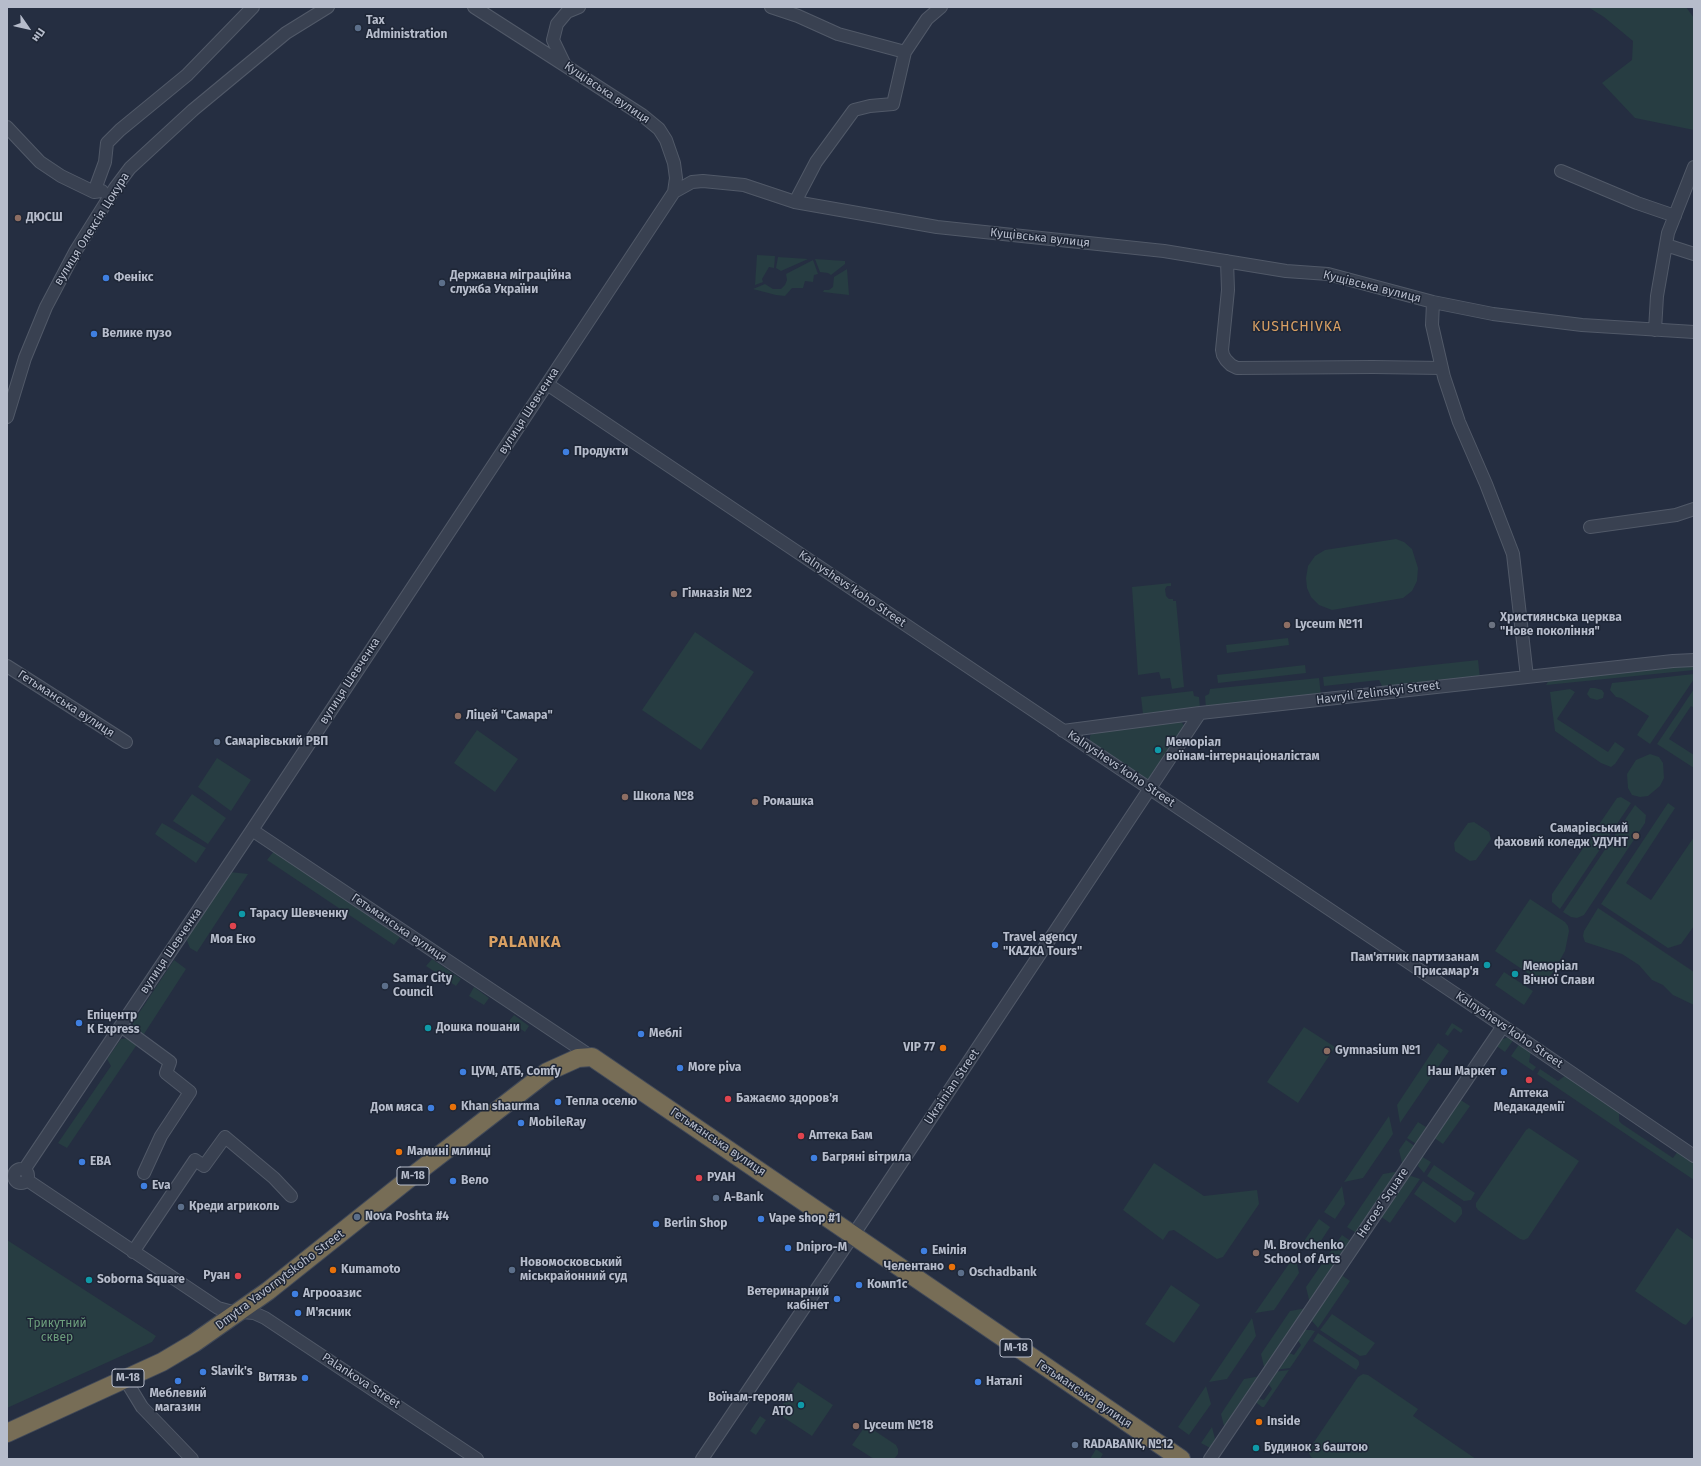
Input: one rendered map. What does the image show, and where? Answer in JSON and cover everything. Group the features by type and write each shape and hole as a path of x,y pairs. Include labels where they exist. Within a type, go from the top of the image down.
{"highway":[{"name":"Гетьманська вулиця","path":"592,1057 1181,1459"},
{"name":"Dmytra Yavornytskoho Street","path":"7,1433 125,1380 194,1344 241,1311 547,1072 578,1058 592,1057"}],"street":[{"path":"94,192 105,162 107,143 120,130 187,75 253,7"},
{"name":"вулиця Олексія Цокура","path":"7,417 25,358 46,307 75,252 115,188 130,168 193,110 286,33 328,7"},
{"name":"Кущівська вулиця","path":"474,7 642,115 658,129 666,140 674,163 676,178 674,192"},
{"path":"564,65 554,40 557,24 567,12 580,7"},
{"path":"771,7 801,11 838,34 905,52"},
{"path":"795,202 816,162 854,110 870,106 893,104 905,52 927,20 941,7"},
{"path":"7,127 40,162 75,184 94,192 115,188"},
{"path":"1655,330 1657,296 1668,233 1694,168"},
{"path":"1561,171 1638,203 1675,216"},
{"name":"Кущівська вулиця","path":"674,192 692,182 703,181 744,185 795,202 937,227 1164,251 1286,271 1328,274 1433,302 1493,314 1582,325 1694,332"},
{"name":"вулиця Шевченка","path":"18,1172 121,1026 547,384 566,352 674,192"},
{"path":"1666,245 1694,254"},
{"path":"1227,261 1228,290 1222,350 1223,356 1226,360 1237,368 1442,368"},
{"path":"1433,302 1432,325 1442,368 1459,422 1489,490 1514,554 1527,676"},
{"name":"Kalnyshevsʹkoho Street","path":"547,384 1150,788 1694,1156"},
{"path":"1590,527 1676,515 1694,509"},
{"name":"Havryil Zelinskyi Street","path":"1063,731 1200,713 1527,676 1694,660"},
{"name":"Гетьманська вулиця","path":"7,666 126,742"},
{"name":"Ukrainian Street","path":"702,1459 853,1235 1200,713"},
{"name":"Гетьманська вулиця","path":"252,830 592,1057"},
{"path":"121,1026 170,1062 166,1073 190,1092 161,1136 144,1173"},
{"name":"Heroes' Square","path":"1210,1459 1503,1026"},
{"path":"133,1252 195,1160 204,1166 225,1137 274,1178 291,1196"},
{"path":"18,1172 133,1252 218,1308 229,1311 241,1311"},
{"name":"Palankova Street","path":"241,1311 254,1313 265,1318 477,1459"},
{"path":"125,1380 142,1407 192,1459"}],"green space":[{"path":"1588,7 1686,7 1694,18 1694,130 1635,118 1602,83 1632,60 1633,41 1604,17"},
{"path":"757,255 775,256 774,268 769,267 762,279 763,282 755,285"},
{"path":"778,257 808,259 781,271 776,268"},
{"path":"815,259 845,261 845,264 831,275 820,272"},
{"path":"813,260 818,274 814,275 813,282 805,281 803,288 792,288 785,296 753,289 765,284 773,289 781,289 787,280 786,274"},
{"path":"847,269 849,295 823,292 824,290 829,290 833,287 834,277"},
{"path":"1396,539 1404,542 1412,549 1418,568 1417,581 1412,591 1403,598 1332,610 1319,605 1311,597 1307,588 1306,578 1308,566 1315,556 1325,550"},
{"path":"1171,583 1171,586 1167,586 1165,589 1166,596 1169,599 1173,599 1173,601 1176,601 1184,687 1172,689 1170,678 1161,679 1159,672 1138,675 1132,587"},
{"path":"695,632 754,672 701,750 642,710"},
{"path":"1288,638 1289,645 1227,653 1226,645"},
{"path":"1478,660 1480,678 1383,688 1379,680 1324,686 1323,677"},
{"path":"1305,665 1306,673 1218,683 1217,675"},
{"path":"1694,665 1694,670 1546,685 1549,680"},
{"path":"1694,674 1694,679 1650,744 1637,735 1649,716 1621,698 1616,697 1610,690 1612,683"},
{"path":"1319,678 1321,695 1206,708 1205,696 1209,694 1210,689"},
{"path":"1590,688 1602,690 1604,693 1603,698 1597,700 1590,698 1587,694"},
{"path":"1570,689 1575,692 1557,719 1608,752 1615,742 1625,749 1615,764 1611,767 1601,763 1555,731 1550,692"},
{"path":"1694,689 1694,708 1691,706 1669,739 1694,755 1694,768 1657,744"},
{"path":"1193,691 1194,696 1199,697 1200,708 1143,714 1141,697"},
{"path":"1180,720 1185,727 1152,777 1148,779 1144,778 1092,744 1090,740 1090,736 1093,732"},
{"path":"477,730 518,759 495,792 454,763"},
{"path":"1650,754 1659,757 1663,763 1664,778 1660,786 1648,796 1640,797 1632,795 1628,788 1627,774 1636,760"},
{"path":"217,758 251,780 231,811 198,787"},
{"path":"192,794 226,818 208,844 173,821"},
{"path":"1621,797 1631,803 1560,909 1552,902 1552,894 1617,798"},
{"path":"1668,803 1675,808 1626,883 1651,900 1694,837 1694,926 1681,944 1668,948 1601,904"},
{"path":"1635,805 1646,815 1645,823 1584,915 1577,918 1571,917 1563,912"},
{"path":"1474,822 1489,832 1491,839 1476,860 1470,861 1455,851 1454,843 1468,823"},
{"path":"162,823 206,848 196,863 155,834"},
{"path":"274,851 400,937 394,945 267,860"},
{"path":"230,872 248,874 197,952 190,948 186,938"},
{"path":"1530,899 1565,922 1569,931 1565,951 1543,987 1537,983 1538,980 1495,951"},
{"path":"1598,908 1694,972 1694,1005 1673,995 1663,985 1652,980 1639,965 1622,954 1585,942 1583,936 1584,931"},
{"path":"432,959 461,979 456,986 426,966"},
{"path":"174,960 186,969 144,1034 140,1034 133,1029 133,1022"},
{"path":"1504,972 1533,991 1524,1005 1495,985"},
{"path":"474,987 489,998 484,1005 469,996"},
{"path":"514,1015 529,1026 525,1032 509,1021"},
{"path":"1452,1023 1463,1030 1461,1033 1454,1028 1448,1036 1445,1034"},
{"path":"1304,1027 1335,1047 1298,1103 1267,1082"},
{"path":"1509,1037 1514,1039 1505,1052 1495,1045 1500,1040"},
{"path":"130,1038 138,1043 67,1148 58,1143 111,1066 107,1059 121,1039"},
{"path":"1438,1043 1449,1051 1400,1123 1397,1105"},
{"path":"1520,1043 1531,1051 1529,1062 1536,1067 1533,1071 1511,1056"},
{"path":"1540,1069 1558,1081 1566,1075 1619,1111 1619,1121 1622,1124 1673,1158 1678,1151 1694,1162 1694,1180 1537,1074"},
{"path":"1459,1099 1470,1106 1443,1144 1433,1137"},
{"path":"1389,1116 1393,1134 1363,1178 1344,1182"},
{"path":"1418,1122 1429,1129 1418,1145 1407,1138"},
{"path":"1529,1128 1579,1161 1528,1238 1524,1240 1520,1239 1478,1210 1476,1203 1526,1130"},
{"path":"1406,1140 1416,1147 1403,1167 1399,1150"},
{"path":"1421,1156 1431,1162 1424,1173 1418,1166"},
{"path":"1154,1163 1204,1196 1257,1190 1259,1204 1223,1257 1217,1259 1174,1230 1169,1231 1163,1240 1123,1210"},
{"path":"1434,1165 1475,1193 1471,1200 1464,1201 1427,1176"},
{"path":"1400,1171 1358,1234 1347,1227 1383,1174"},
{"path":"1411,1176 1420,1179 1390,1223 1380,1216 1407,1178"},
{"path":"1423,1181 1461,1207 1462,1214 1455,1223 1414,1194"},
{"path":"1342,1186 1345,1204 1335,1219 1324,1212"},
{"path":"1319,1219 1330,1227 1317,1247 1298,1250"},
{"path":"1677,1228 1694,1240 1694,1315 1686,1325 1635,1291"},
{"path":"1342,1235 1352,1242 1310,1304 1306,1287"},
{"name":"Трикутний сквер","path":"7,1240 156,1336 152,1342 7,1408"},
{"path":"1295,1255 1299,1273 1274,1310 1255,1313"},
{"path":"1340,1274 1350,1281 1318,1328 1312,1321 1312,1317"},
{"path":"1171,1285 1200,1305 1174,1343 1145,1324"},
{"path":"1307,1308 1265,1371 1261,1354 1290,1311"},
{"path":"1332,1314 1375,1343 1366,1355 1360,1356 1320,1330"},
{"path":"1252,1318 1256,1336 1227,1379 1209,1382"},
{"path":"1303,1330 1315,1331 1290,1368 1275,1370 1287,1352 1294,1355 1301,1345 1296,1338"},
{"path":"1318,1333 1358,1360 1359,1365 1356,1370 1313,1341"},
{"path":"1289,1370 1264,1407 1254,1401 1256,1398 1264,1400 1272,1389 1267,1382 1273,1372"},
{"path":"1363,1374 1368,1375 1418,1409 1413,1416 1476,1459 1314,1459 1311,1457 1309,1453 1310,1448 1358,1377"},
{"path":"1261,1376 1225,1430 1221,1414 1244,1379"},
{"path":"798,1382 833,1405 812,1436 777,1413"},
{"path":"1206,1386 1211,1404 1189,1435 1178,1427"},
{"path":"760,1416 766,1420 756,1435 750,1431"},
{"path":"866,1425 896,1445 898,1454 894,1459 874,1459 852,1445"},
{"path":"1212,1427 1216,1443 1212,1449 1201,1443"},
{"path":"1096,1449 1103,1454 1100,1459 1090,1459"}],"place":[{"name":"Tax Administration","path":"358,28"},
{"name":"ДЮСШ","path":"18,218"},
{"name":"Фенікс","path":"106,278"},
{"name":"Державна міграційна служба України","path":"442,283"},
{"name":"Велике пузо","path":"94,334"},
{"name":"Продукти","path":"566,452"},
{"name":"Гімназія №2","path":"674,594"},
{"name":"Lyceum №11","path":"1287,625"},
{"name":"Християнська церква \"Нове покоління\"","path":"1492,625"},
{"name":"Ліцей \"Самара\"","path":"458,716"},
{"name":"Самарівський РВП","path":"217,742"},
{"name":"Меморіал воїнам-інтернаціоналістам","path":"1158,750"},
{"name":"Школа №8","path":"625,797"},
{"name":"Ромашка","path":"755,802"},
{"name":"Самарівський фаховий коледж УДУНТ","path":"1636,836"},
{"name":"Тарасу Шевченку","path":"242,914"},
{"name":"Моя Еко","path":"233,926"},
{"name":"Travel agency \"KAZKA Tours\"","path":"995,945"},
{"name":"Пам'ятник партизанам Присамар'я","path":"1487,965"},
{"name":"Меморіал Вічної Слави","path":"1515,974"},
{"name":"Samar City Council","path":"385,986"},
{"name":"Епіцентр К Express","path":"79,1023"},
{"name":"Дошка пошани","path":"428,1028"},
{"name":"Меблі","path":"641,1034"},
{"name":"VIP 77","path":"943,1048"},
{"name":"Gymnasium №1","path":"1327,1051"},
{"name":"More piva","path":"680,1068"},
{"name":"ЦУМ, АТБ, Comfy","path":"463,1072"},
{"name":"Наш Маркет","path":"1504,1072"},
{"name":"Аптека Медакадемії","path":"1529,1080"},
{"name":"Бажаємо здоров'я","path":"728,1099"},
{"name":"Тепла оселю","path":"558,1102"},
{"name":"Khan shaurma","path":"453,1107"},
{"name":"Дом мяса","path":"431,1108"},
{"name":"MobileRay","path":"521,1123"},
{"name":"Аптека Бам","path":"801,1136"},
{"name":"Мамині млинці","path":"399,1152"},
{"name":"Багряні вітрила","path":"814,1158"},
{"name":"ЕВА","path":"82,1162"},
{"name":"РУАН","path":"699,1178"},
{"name":"Вело","path":"453,1181"},
{"name":"Eva","path":"144,1186"},
{"name":"A-Bank","path":"716,1198"},
{"name":"Креди агриколь","path":"181,1207"},
{"name":"Nova Poshta #4","path":"357,1217"},
{"name":"Vape shop #1","path":"761,1219"},
{"name":"Berlin Shop","path":"656,1224"},
{"name":"Dnipro-M","path":"788,1248"},
{"name":"Емілія","path":"924,1251"},
{"name":"M. Brovchenko School of Arts","path":"1256,1253"},
{"name":"Челентано","path":"952,1267"},
{"name":"Kumamoto","path":"333,1270"},
{"name":"Новомосковський міськрайонний суд","path":"512,1270"},
{"name":"Oschadbank","path":"961,1273"},
{"name":"Руан","path":"238,1276"},
{"name":"Soborna Square","path":"89,1280"},
{"name":"Комп1с","path":"859,1285"},
{"name":"Агрооазис","path":"295,1294"},
{"name":"Ветеринарний кабінет","path":"837,1299"},
{"name":"М'ясник","path":"298,1313"},
{"name":"Slavik's","path":"203,1372"},
{"name":"Витязь","path":"305,1378"},
{"name":"Меблевий магазин","path":"178,1381"},
{"name":"Наталі","path":"978,1382"},
{"name":"Воїнам-героям АТО","path":"801,1405"},
{"name":"Inside","path":"1259,1422"},
{"name":"Lyceum №18","path":"856,1426"},
{"name":"RADABANK, №12","path":"1075,1445"},
{"name":"Будинок з баштою","path":"1256,1448"}],"district":[{"name":"KUSHCHIVKA","path":"1297,327"},
{"name":"PALANKA","path":"525,943"}]}
